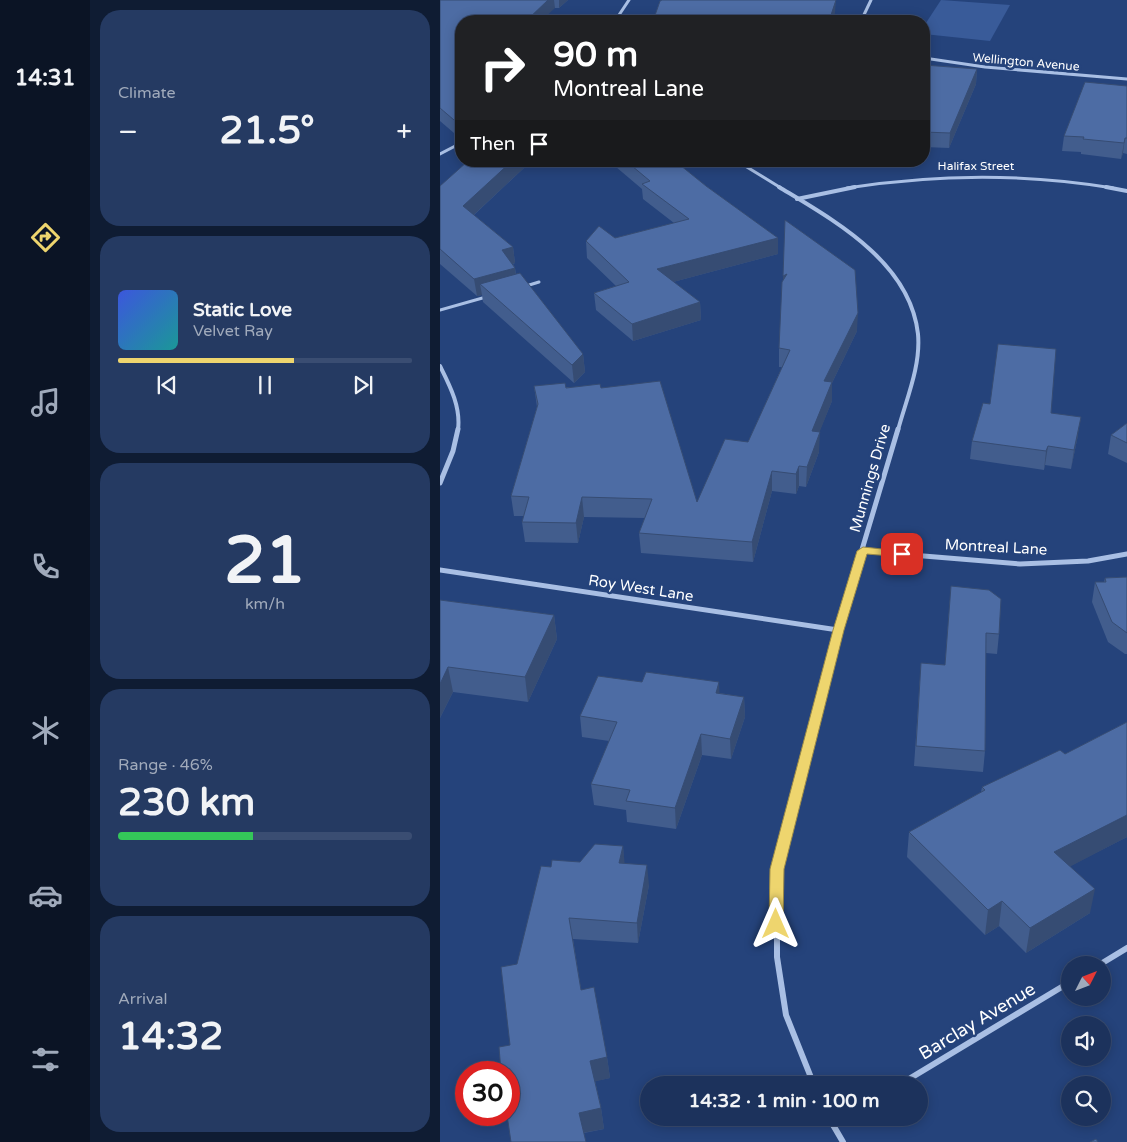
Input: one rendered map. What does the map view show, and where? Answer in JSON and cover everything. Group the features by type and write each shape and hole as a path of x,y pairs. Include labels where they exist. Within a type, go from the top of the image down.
{"street":[{"path":"619,15 629,0"},
{"path":"864,15 871,0"},
{"name":"Wellington Avenue","path":"930,59 985,68 1127,79"},
{"path":"440,154 455,146"},
{"name":"Munnings Drive","path":"746,167 875,253 894,272 913,309 918,331 918,352 912,382 838,630 777,869 777,957 786,1015 810,1076"},
{"name":"Halifax Street","path":"796,199 847,186 954,175 1023,176 1127,191"},
{"path":"440,366 457,401 460,416 454,453 440,483"},
{"name":"Montreal Lane","path":"863,551 1020,564 1088,561 1127,554"},
{"name":"Roy West Lane","path":"440,570 838,630"},
{"path":"1111,958 1127,948"},
{"name":"Barclay Avenue","path":"914,1076 1061,987"},
{"path":"834,1126 843,1142"}],"lane":[{"path":"521,287 539,282"},
{"path":"440,310 494,295"}],"shaded area":[{"path":"941,0 1010,5 990,41 930,35 930,17"}],"building":[{"path":"440,0 548,0 532,15 455,15 455,121 440,108"},
{"path":"836,0 831,15 655,15 660,1"},
{"path":"930,65 977,69 950,133 930,132"},
{"path":"1085,82 1127,86 1127,138 1125,138 1124,143 1064,136"},
{"path":"461,167 505,167 463,206 513,247 502,250 515,268 474,279 440,249 440,186"},
{"path":"633,167 682,167 778,238 657,269 700,302 632,324 594,293 629,282 586,241 599,226 615,238 689,219 642,184 650,181"},
{"path":"785,220 855,270 858,313 824,381 832,382 812,431 820,432 807,467 799,466 796,474 772,471 752,542 639,533 652,499 582,497 576,523 522,522 529,497 511,496 538,404 534,386 565,383 566,388 600,384 601,388 660,381 697,502 725,439 748,442 790,350 779,348 782,282 787,274 783,276"},
{"path":"520,273 583,354 572,365 480,284"},
{"path":"998,344 1056,349 1051,413 1081,417 1074,450 1048,446 1046,451 972,441 983,403 990,404"},
{"path":"1127,423 1127,443 1111,435"},
{"path":"1127,577 1127,633 1112,622 1095,582 1106,582 1105,578"},
{"path":"951,586 989,590 1001,599 999,634 986,633 985,751 916,746 921,663 945,665"},
{"path":"440,600 554,615 525,677 448,667 440,684"},
{"path":"646,672 719,682 716,693 744,697 730,739 701,734 675,808 626,801 630,790 591,784 617,722 580,716 598,676 642,682"},
{"path":"1127,722 1127,815 1054,852 1095,889 1030,928 1002,901 988,910 909,832 985,790 982,787 1060,750 1065,754"},
{"path":"595,844 623,846 619,863 647,865 637,923 569,918 581,990 594,987 607,1057 590,1061 601,1108 579,1113 586,1142 511,1142 509,1126 520,1126 520,1061 500,1061 499,1047 510,1045 501,967 517,964 541,866 551,867 552,860 580,862"}],"route":[{"path":"776,924 777,869 838,630 863,551 902,554"}]}
